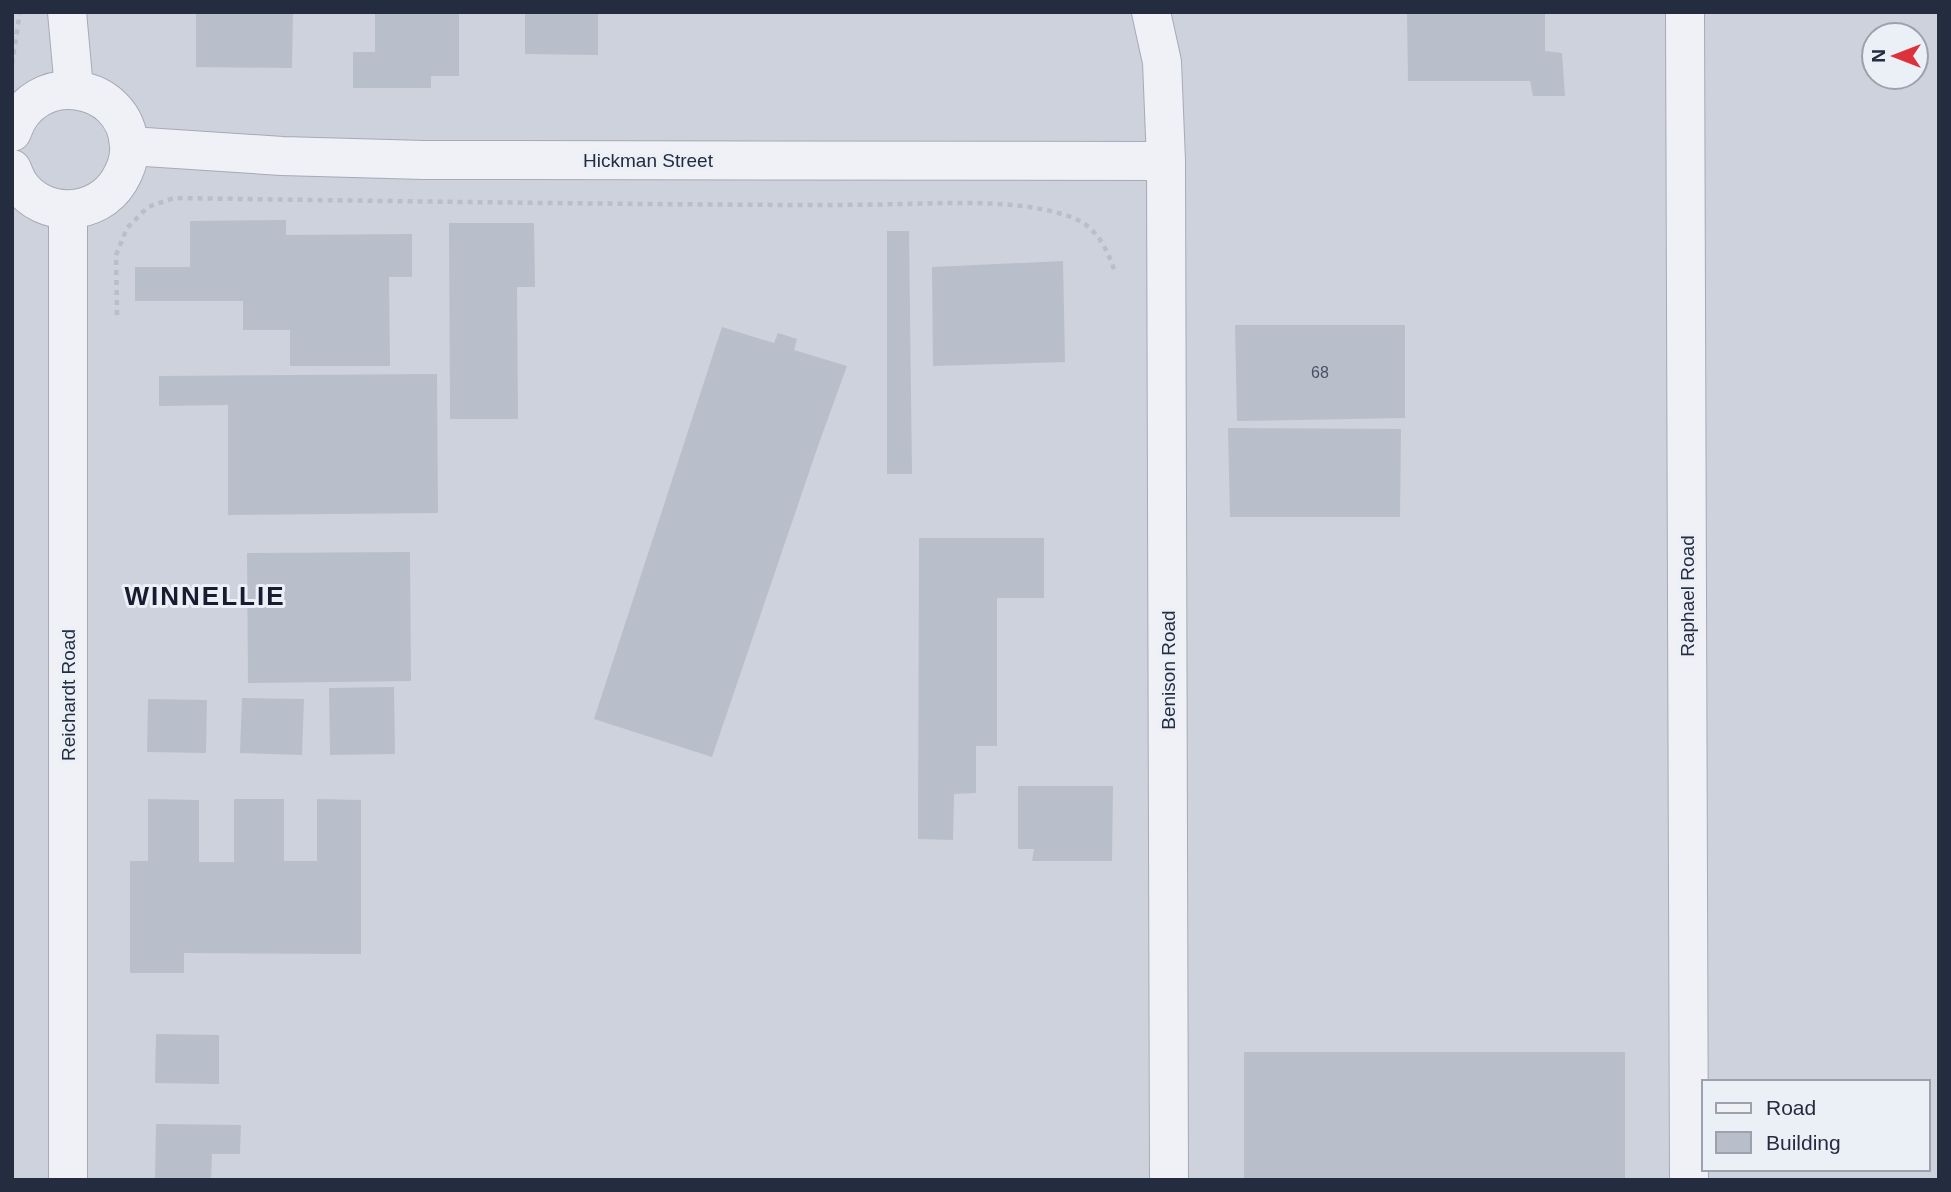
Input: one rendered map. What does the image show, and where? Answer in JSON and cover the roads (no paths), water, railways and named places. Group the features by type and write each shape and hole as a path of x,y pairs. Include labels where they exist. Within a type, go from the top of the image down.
{"street":[{"path":"67,12 74,89"},
{"name":"Benison Road","path":"1151,12 1162,62 1166,161 1169,1180"},
{"name":"Raphael Road","path":"1685,12 1689,1180"},
{"path":"12,132 16,120 31,102 51,92 74,89 95,94 113,107 124,125 130,146 125,171 113,191 92,206 68,210 48,207 32,198 19,183 12,169"},
{"name":"Hickman Street","path":"130,146 282,156 424,160 1166,161"},
{"name":"Reichardt Road","path":"68,210 68,1180"}],"district":[{"name":"WINNELLIE","path":"205,596"}]}
